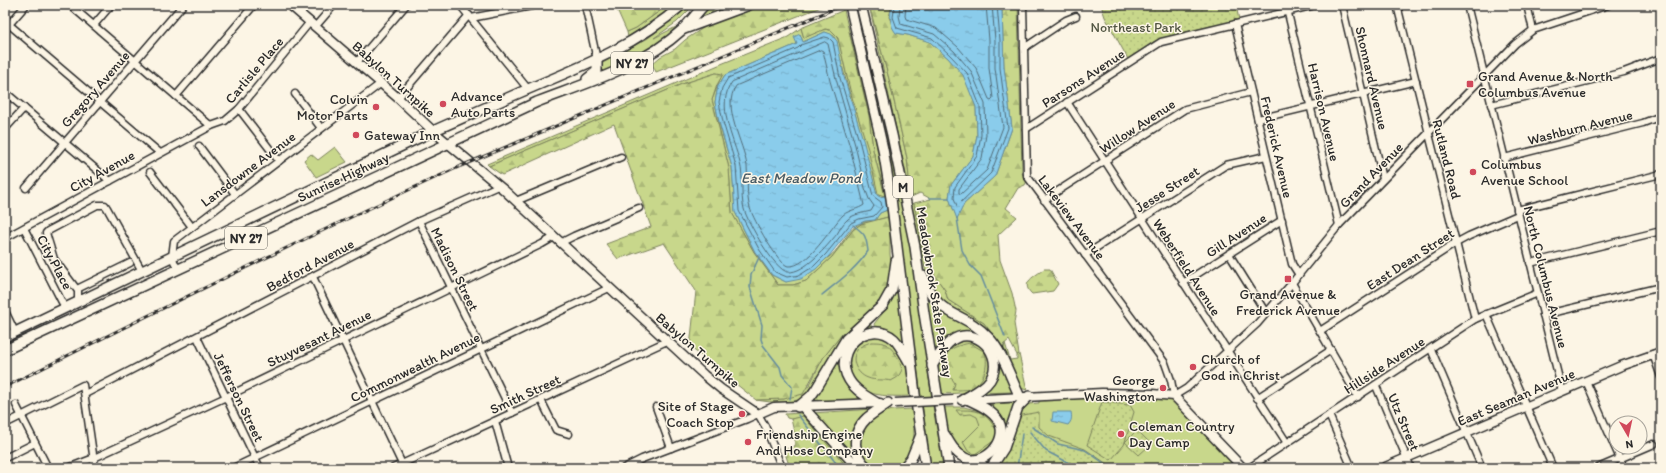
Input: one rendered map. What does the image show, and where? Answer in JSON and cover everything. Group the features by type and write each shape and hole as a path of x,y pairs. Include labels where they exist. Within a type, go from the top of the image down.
{"highway":[{"name":"Sunrise Highway","path":"5,337 433,131 597,60 654,28 682,5"},
{"name":"Sunrise Highway","path":"5,350 537,102 619,70 648,56 681,31 704,5"},
{"path":"681,31 749,5"},
{"name":"M","path":"850,5 882,144 926,468"},
{"name":"Meadowbrook State Parkway","path":"862,8 892,135 916,255 949,468"},
{"path":"578,86 597,71 597,60"},
{"path":"858,468 801,407 813,392 846,339 883,305 892,289 898,253"},
{"path":"916,255 926,286 932,297 939,305 979,329 992,341 1001,354 1024,396 1018,407 1004,448 991,468"},
{"path":"876,312 872,325 876,331"},
{"path":"877,404 852,384 846,373 844,363 845,354 852,341 858,336 876,331 887,334 894,340 911,366"},
{"path":"932,366 944,347 957,338 972,336 986,344 992,353 994,372 986,384 962,400"},
{"path":"943,432 956,452 966,459 976,460 991,453 996,448 1001,434 1000,424 992,414 962,400"},
{"path":"868,468 861,462 855,448 856,438 860,426 867,418 891,403"},
{"path":"903,468 911,459 921,436"},
{"path":"976,460 983,466 983,468"}],"main road":[{"name":"Babylon Turnpike","path":"290,5 398,98 433,131 516,201 609,288 721,389 758,414"},
{"name":"East Seaman Avenue","path":"1383,468 1621,366 1657,353"},
{"path":"758,414 774,408 1024,396 1102,393 1174,396 1243,468"}],"street":[{"path":"26,5 6,25 100,102 160,154"},
{"path":"70,5 211,126"},
{"path":"94,25 111,5"},
{"name":"Gregory Avenue","path":"26,188 182,5"},
{"path":"176,96 254,5"},
{"name":"Carlisle Place","path":"211,126 225,121 239,109 313,25 334,5"},
{"path":"357,62 406,5"},
{"path":"460,5 528,89"},
{"path":"398,98 470,17 536,5"},
{"path":"585,5 597,60"},
{"name":"Lakeview Avenue","path":"1023,5 1027,176 1165,363 1171,380 1174,396"},
{"name":"Parsons Avenue","path":"1026,129 1161,42 1235,24 1287,8 1315,5"},
{"name":"Shonnard Avenue","path":"1342,5 1383,179"},
{"name":"Rutland Road","path":"1397,5 1475,319"},
{"name":"North Columbus Avenue","path":"1467,5 1562,391"},
{"path":"1527,5 1533,30"},
{"name":"Grand Avenue","path":"1174,396 1187,388 1227,352 1266,313 1339,225 1515,44 1533,30 1588,8 1608,5"},
{"name":"Harrison Avenue","path":"1287,8 1339,225"},
{"path":"1024,48 1066,20 1076,16"},
{"name":"Frederick Avenue","path":"1235,24 1292,264 1299,275"},
{"path":"1491,105 1624,72 1661,58"},
{"path":"1258,119 1416,81"},
{"name":"Lansdowne Avenue","path":"172,257 174,242 192,227 380,84"},
{"path":"5,92 110,181"},
{"name":"Willow Avenue","path":"1044,200 1185,109 1251,92"},
{"path":"295,94 321,128"},
{"name":"Weberfield Avenue","path":"1067,102 1287,443"},
{"path":"5,129 24,108"},
{"path":"239,109 279,161"},
{"name":"Washburn Avenue","path":"1504,158 1643,123 1661,116"},
{"name":"City Avenue","path":"5,238 211,126"},
{"path":"199,146 235,194"},
{"name":"Jesse Street","path":"1085,255 1226,166 1266,156"},
{"path":"516,201 621,157"},
{"path":"150,172 192,227"},
{"name":"East Dean Street","path":"1320,331 1456,243 1518,212 1661,174"},
{"name":"Bedford Avenue","path":"85,394 419,221 498,186"},
{"path":"78,302 77,289 54,259 46,233 101,204 105,204 142,271"},
{"path":"560,243 638,208"},
{"name":"Gill Avenue","path":"1183,283 1282,220"},
{"name":"Madison Street","path":"419,221 512,413"},
{"name":"City Place","path":"24,228 65,308"},
{"path":"1530,263 1661,230"},
{"name":"Stuyvesant Avenue","path":"68,468 94,458 226,397 554,237"},
{"path":"1229,254 1266,313"},
{"path":"172,257 178,270"},
{"path":"77,289 130,263"},
{"path":"313,277 402,464"},
{"path":"1292,283 1358,397"},
{"path":"1543,315 1661,287"},
{"name":"Commonwealth Avenue","path":"233,468 609,288"},
{"name":"Hillside Avenue","path":"1249,468 1376,386 1475,319 1538,293"},
{"path":"5,311 15,332"},
{"path":"1486,314 1553,468"},
{"name":"Jefferson Street","path":"197,337 260,468"},
{"name":"Smith Street","path":"393,468 667,341"},
{"path":"1431,349 1482,468"},
{"path":"1257,398 1331,350"},
{"path":"1657,353 1661,377"},
{"path":"1586,381 1624,468"},
{"path":"5,424 83,385 95,468"},
{"name":"Utz Street","path":"1376,386 1411,468"},
{"path":"541,400 556,430 569,434"},
{"path":"16,406 48,468"},
{"path":"656,408 671,448"},
{"path":"624,468 642,459 758,414 765,426 781,467 773,468"},
{"path":"1330,416 1352,468"},
{"path":"494,421 508,468"},
{"path":"5,458 35,443"},
{"path":"1598,468 1654,444"}],"green space":[{"path":"615,5 668,5 636,28 627,32"},
{"path":"668,5 674,5 628,37 627,32 636,28"},
{"path":"691,5 694,5 677,22 654,38 676,27 677,28 669,36 651,49 601,74 601,64 648,38"},
{"path":"710,5 743,5 702,20 700,16"},
{"path":"764,5 826,5 656,72 652,64 706,26"},
{"path":"869,5 892,5 889,17 896,33 930,42 964,75 976,107 977,135 973,156 951,185 949,198 957,218 964,204 995,176 1012,128 1004,68 1002,11 1000,5 1018,5 1022,173 1027,181 1025,185 1018,188 1006,208 1017,217 998,235 1000,260 1012,293 1016,311 1014,323 1019,354 1017,355 1009,340 1003,345 1004,349 984,323 948,300 945,290 935,276 923,252 914,203 931,199 920,193 911,197 907,158 889,79"},
{"name":"Northeast Park","path":"1101,5 1236,5 1239,20 1177,34 1155,41 1128,59 1105,17"},
{"path":"870,9 889,79 907,158 911,197"},
{"path":"844,10 869,116 873,150 885,196 878,194 868,149 851,94 838,38 830,30 825,29 804,38 801,28"},
{"path":"846,20 868,100 886,196 880,197 877,195 834,36 825,32 803,42 800,34 797,44 725,75 718,86 715,102 719,123 732,167 735,212 755,252 772,275 786,282 813,267 829,257 853,228 866,221 875,220 880,213 887,210 888,217 861,224 853,230 832,257 806,281 793,285 778,285 754,252 732,213 729,168 712,100 722,74 716,73 682,84 489,166 487,164 788,37 801,28 804,38 821,30 827,29 830,30 838,39 856,107 882,183 873,150 869,116"},
{"path":"859,20 884,118 898,184 920,306 936,422 945,468 931,468 886,142"},
{"path":"716,73 723,74 717,85 712,100 729,168 732,213 754,252 778,285 793,285 806,281 832,257 853,230 861,224 888,217 892,270 887,290 873,310 842,334 823,358 803,394 784,399 756,400 690,347 696,291 664,243 618,259 606,244 651,227 614,124 502,175 489,166 682,84"},
{"path":"335,147 347,162 316,177 304,160 311,154 318,160"},
{"path":"914,203 923,252 935,276 945,290 948,300 984,323 1004,348 1005,343 1010,360 1017,359 1017,355 1019,354 1027,390 1020,388 995,339 945,307 933,293 926,273 911,204"},
{"path":"1044,269 1050,269 1058,284 1053,291 1032,294 1028,290 1028,283 1033,277"},
{"path":"895,286 899,296 907,356 875,328 874,324 890,304"},
{"path":"924,286 993,346 1014,392 976,393 994,379 993,349 963,334 935,358"},
{"path":"860,321 807,397 795,401 782,402 756,400 784,399 809,386 823,358 842,334"},
{"path":"870,321 872,330 861,333 841,362 865,398 855,400 811,402 845,344"},
{"path":"877,334 889,338 895,342 899,348 905,364 910,396 873,394 857,386 852,380 847,367 847,355 865,336"},
{"path":"967,339 986,347 992,369 989,376 982,385 971,391 941,394 939,380 940,358 948,346 959,340"},
{"path":"871,342 884,343 894,351 902,370 898,377 891,381 877,380 871,379 860,373 855,365 854,356 860,347"},
{"path":"970,343 985,352 986,369 982,379 974,386 969,389 953,390 955,383 943,373 944,360 946,355 952,349 957,346"},
{"name":"Coleman Country Day Camp","path":"1039,395 1174,396 1243,468 1023,468 1000,462 1022,408 1029,404 1039,403"},
{"path":"1019,402 1004,434 987,405"},
{"path":"1102,402 1130,405 1134,412 1124,445 1111,460 1087,445"},
{"path":"944,407 964,407 983,412 985,411 997,425 996,445 977,457 967,456 956,448 949,436"},
{"path":"874,409 854,436 864,468 812,413"},
{"path":"912,409 914,443 909,459 904,465 897,468 872,468 861,458 857,444 866,423 885,412"},
{"path":"956,410 976,411 984,415 997,431 995,440 975,454 968,451 963,442 980,425 977,417 971,414 960,415"},
{"path":"1039,412 1039,427 1049,436 1085,449 1113,468 995,468 1017,416"},
{"path":"800,413 805,415 854,468 848,468 803,417 791,419 787,418 785,414"},
{"path":"803,416 848,468 790,468 784,450 795,446 795,436 791,419"},
{"path":"1137,430 1151,444 1139,455 1125,442"},
{"path":"1004,434 988,468 981,461"}],"water":[{"path":"892,5 1000,5 1002,11 1004,67 1012,128 995,176 964,204 957,219 949,198 951,185 973,156 977,135 976,107 963,75 948,58 930,42 896,33 892,27 891,20"},
{"name":"East Meadow Pond","path":"825,32 831,34 837,41 844,77 864,143 877,195 880,197 885,196 887,210 880,213 875,220 865,221 853,226 829,256 816,269 801,279 786,282 772,275 755,252 735,212 732,167 715,102 718,86 725,75 797,44 794,37 800,34 803,42"},
{"path":"1053,412 1071,412 1072,417 1068,425 1052,421"}],"waterway":[{"path":"929,198 949,198"},
{"path":"957,218 962,250 970,265 981,276 1005,337"},
{"path":"822,295 853,269 868,251 864,235 853,225"},
{"path":"760,255 751,275 750,287 762,325 761,339 763,345 780,367 782,375 792,387 790,399"},
{"path":"798,415 840,468"},
{"path":"1032,427 1058,444 1085,450 1111,468"},
{"path":"1030,432 1046,451 1076,468"},
{"path":"1017,468 1022,434"}],"railway":[{"path":"5,387 232,274 461,166 843,5"}],"place":[{"name":"Grand Avenue & North Columbus Avenue","path":"1470,84"},
{"name":"Advance Auto Parts","path":"443,104"},
{"name":"Colvin Motor Parts","path":"376,107"},
{"name":"Gateway Inn","path":"356,135"},
{"name":"Columbus Avenue School","path":"1473,172"},
{"name":"Grand Avenue & Frederick Avenue","path":"1288,279"},
{"name":"Church of God in Christ","path":"1193,367"},
{"name":"George Washington","path":"1163,388"},
{"name":"Site of Stage Coach Stop","path":"742,414"},
{"name":"Coleman Country Day Camp","path":"1121,434"},
{"name":"Friendship Engine And Hose Company","path":"748,442"}]}
